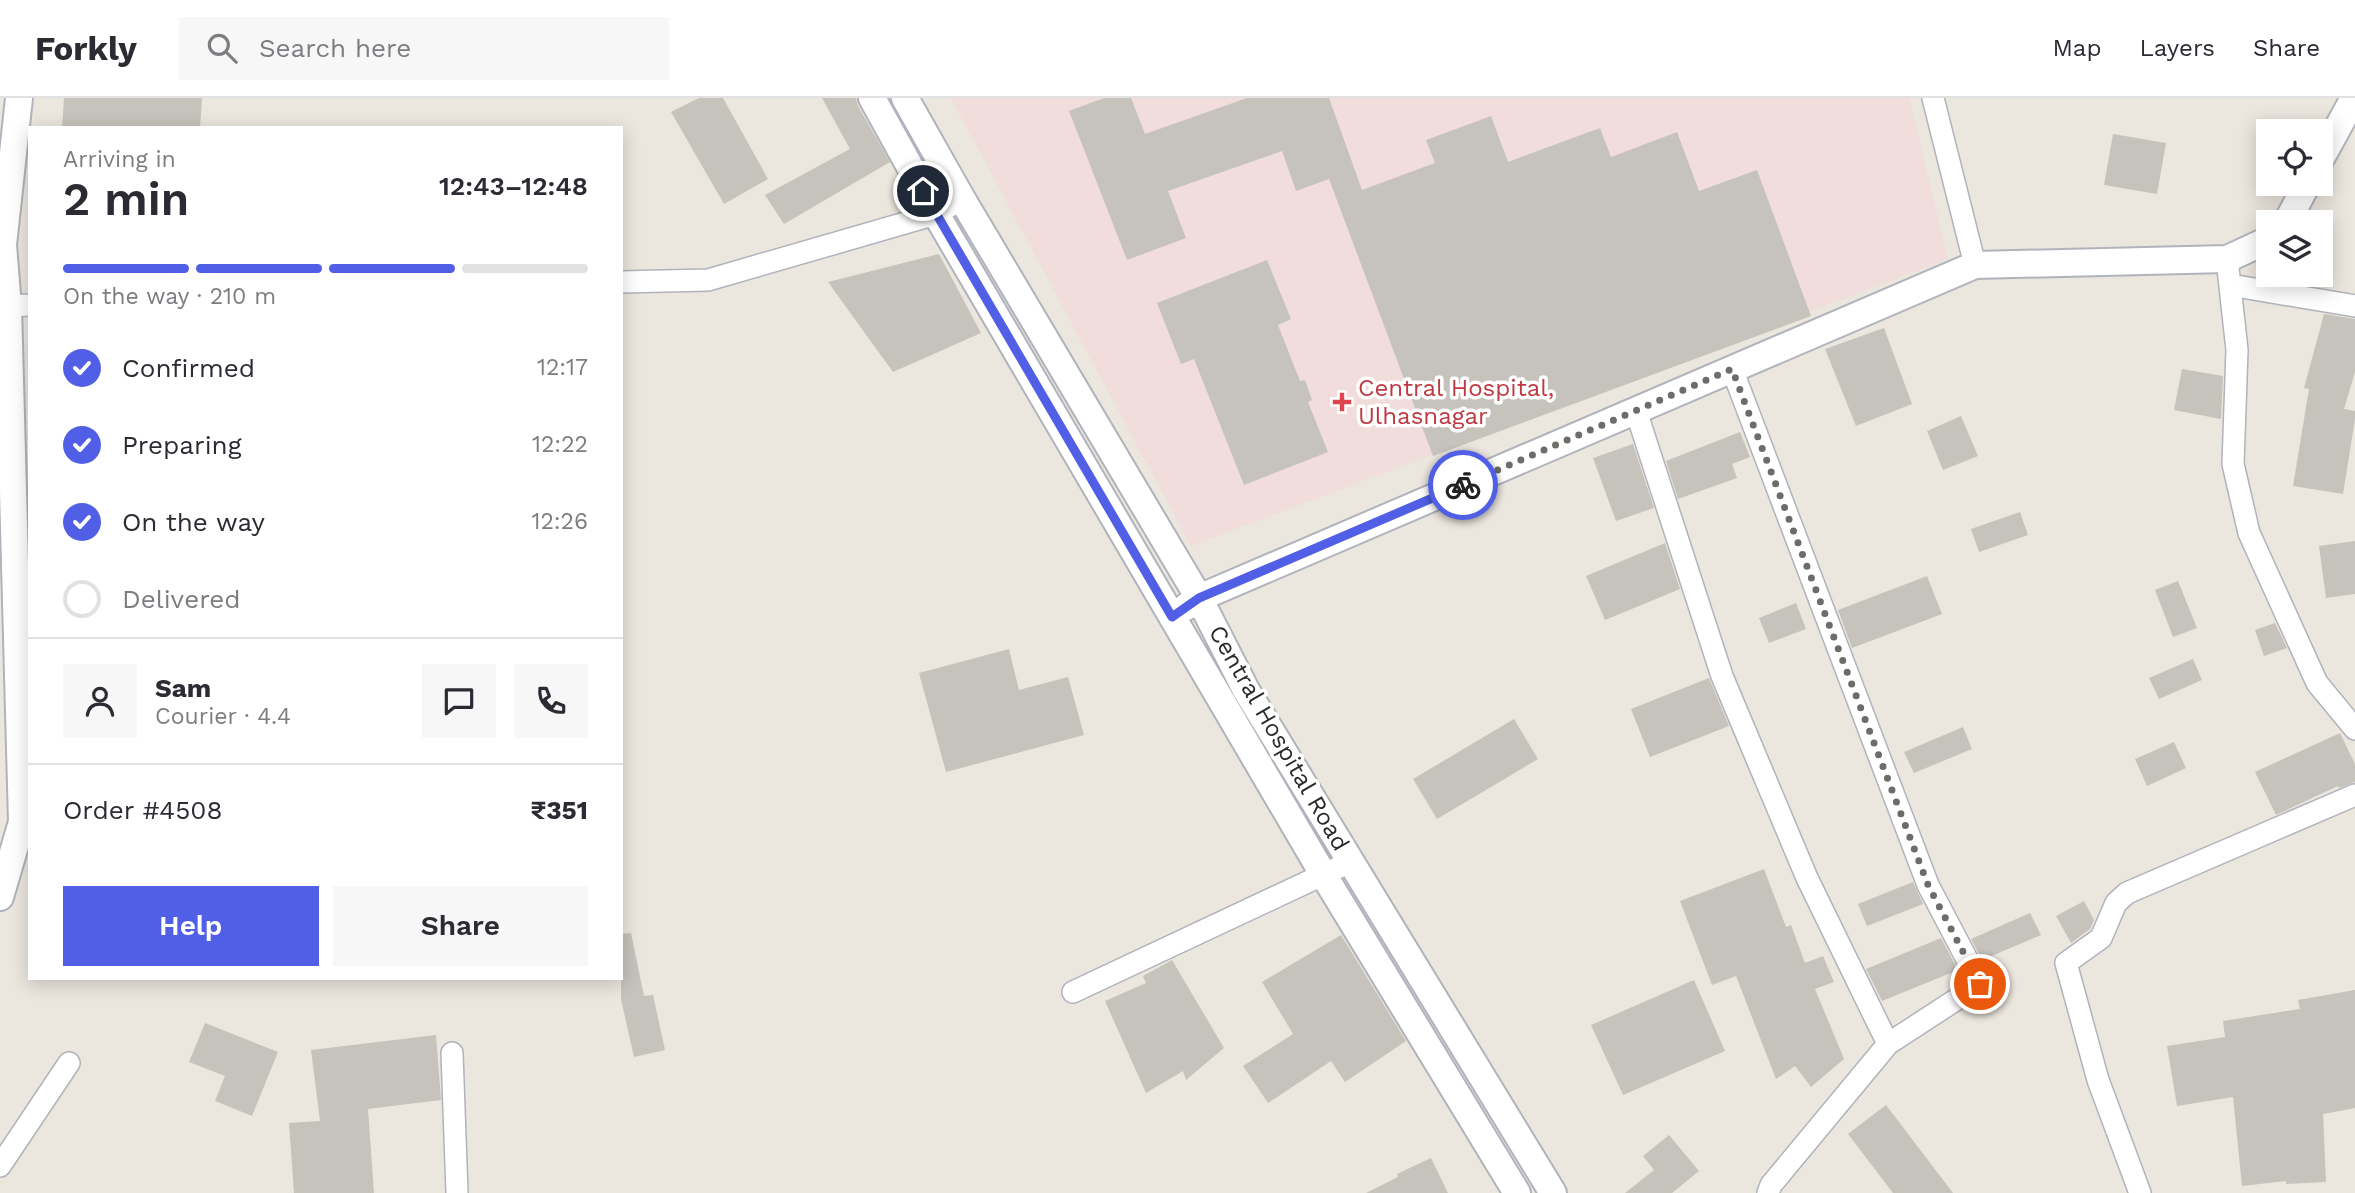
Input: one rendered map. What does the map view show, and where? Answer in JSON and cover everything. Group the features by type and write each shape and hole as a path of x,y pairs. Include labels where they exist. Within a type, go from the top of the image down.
{"street":[{"path":"0,897 22,822 25,710 19,306 1,245 19,98"},
{"name":"Central Hospital Road","path":"872,98 936,214 1323,874 1517,1193"},
{"name":"Central Hospital Road","path":"905,98 1199,598 1245,690 1553,1193"},
{"path":"1933,98 1975,265"},
{"path":"2333,136 2354,98"},
{"path":"623,282 708,280 936,214 962,199"},
{"path":"2228,272 2256,250"},
{"path":"1172,617 1199,598 1975,265 2228,272 2355,306"},
{"path":"2228,272 2237,349 2233,464 2249,533 2317,683 2355,729"},
{"path":"1732,369 1928,885 1980,984 1888,1044 1771,1185 1768,1193"},
{"path":"1636,411 1722,676 1807,878 1888,1044"},
{"path":"2140,1193 2098,1080 2066,964 2101,938 2116,903 2127,893 2355,795"},
{"path":"1073,992 1350,862"},
{"path":"452,1053 457,1193"},
{"path":"0,1166 69,1063"}],"shaded area":[{"name":"Central Hospital, Ulhasnagar","path":"951,98 1909,98 1948,259 1191,546"}],"building":[{"path":"64,98 202,98 200,126 62,126"},
{"path":"699,98 723,98 768,179 724,204 671,112"},
{"path":"822,98 856,98 890,162 784,224 765,195 850,149"},
{"path":"1104,98 1131,98 1145,134 1247,98 1329,98 1362,190 1435,163 1426,140 1491,116 1508,162 1600,128 1611,157 1677,132 1699,191 1757,170 1811,316 1433,456 1329,179 1296,191 1282,151 1168,191 1186,238 1127,260 1069,111"},
{"path":"2113,134 2166,143 2157,194 2104,185"},
{"path":"939,254 981,333 893,372 828,282"},
{"path":"1267,260 1291,319 1278,325 1300,381 1305,380 1312,400 1308,402 1328,452 1244,485 1194,359 1181,364 1157,303"},
{"path":"2324,314 2355,319 2355,372 2344,409 2355,411 2355,419 2343,494 2293,486 2309,389 2304,388"},
{"path":"1884,328 1912,404 1856,426 1825,349"},
{"path":"2182,369 2223,376 2221,419 2174,410"},
{"path":"1961,416 1978,456 1943,470 1927,431"},
{"path":"1740,432 1750,457 1732,464 1737,478 1678,499 1666,461"},
{"path":"1633,444 1654,508 1616,521 1593,458"},
{"path":"2020,512 2028,535 1979,552 1971,529"},
{"path":"2355,541 2355,594 2326,598 2319,546"},
{"path":"1665,543 1680,589 1605,620 1586,576"},
{"path":"1927,576 1942,614 1852,648 1838,610"},
{"path":"2178,581 2197,628 2173,637 2155,590"},
{"path":"1796,603 1806,629 1769,643 1759,618"},
{"path":"2275,623 2287,648 2264,656 2255,630"},
{"path":"1009,649 1019,690 1068,677 1084,735 946,772 919,673"},
{"path":"2193,659 2202,680 2159,699 2149,678"},
{"path":"1709,678 1729,726 1650,757 1631,709"},
{"path":"1514,719 1538,759 1437,819 1413,779"},
{"path":"1963,727 1972,749 1914,773 1904,752"},
{"path":"2340,733 2355,764 2355,782 2339,788 2338,786 2276,815 2255,772"},
{"path":"2174,742 2186,768 2147,786 2135,759"},
{"path":"1764,869 1786,927 1791,925 1805,963 1823,956 1834,982 1815,989 1844,1059 1811,1087 1795,1066 1776,1079 1736,976 1712,985 1680,901"},
{"path":"1913,882 1923,904 1867,926 1858,904"},
{"path":"2084,901 2094,920 2090,929 2071,943 2056,916"},
{"path":"2030,913 2041,935 1982,960 1971,939"},
{"path":"631,933 644,996 653,995 665,1050 634,1057 621,999 623,934"},
{"path":"1341,935 1406,1041 1345,1082 1331,1061 1268,1103 1243,1066 1293,1034 1262,982"},
{"path":"1941,938 1958,970 1882,1001 1866,969"},
{"path":"1172,960 1224,1048 1186,1080 1183,1071 1146,1093 1105,1001 1146,983 1143,976"},
{"path":"1694,980 1725,1051 1623,1095 1591,1025"},
{"path":"2355,990 2355,1108 2323,1114 2326,1182 2286,1184 2286,1181 2242,1186 2233,1097 2177,1106 2167,1046 2225,1037 2223,1021 2300,1009 2298,1000"},
{"path":"205,1023 278,1052 252,1116 215,1101 225,1076 189,1062"},
{"path":"436,1035 441,1100 368,1109 374,1193 294,1193 289,1123 320,1121 311,1050"},
{"path":"1886,1105 1953,1193 1893,1193 1848,1134"},
{"path":"1669,1135 1699,1171 1672,1193 1625,1193 1654,1170 1643,1156"},
{"path":"1431,1158 1448,1193 1366,1193 1398,1177 1397,1174"}],"way so far":[{"path":"1463,485 1732,369 1928,885 1980,984"}],"place":[{"name":"Central Hospital, Ulhasnagar","path":"1342,402"}],"route":[{"path":"923,191 1172,617 1199,598 1463,485"}]}
